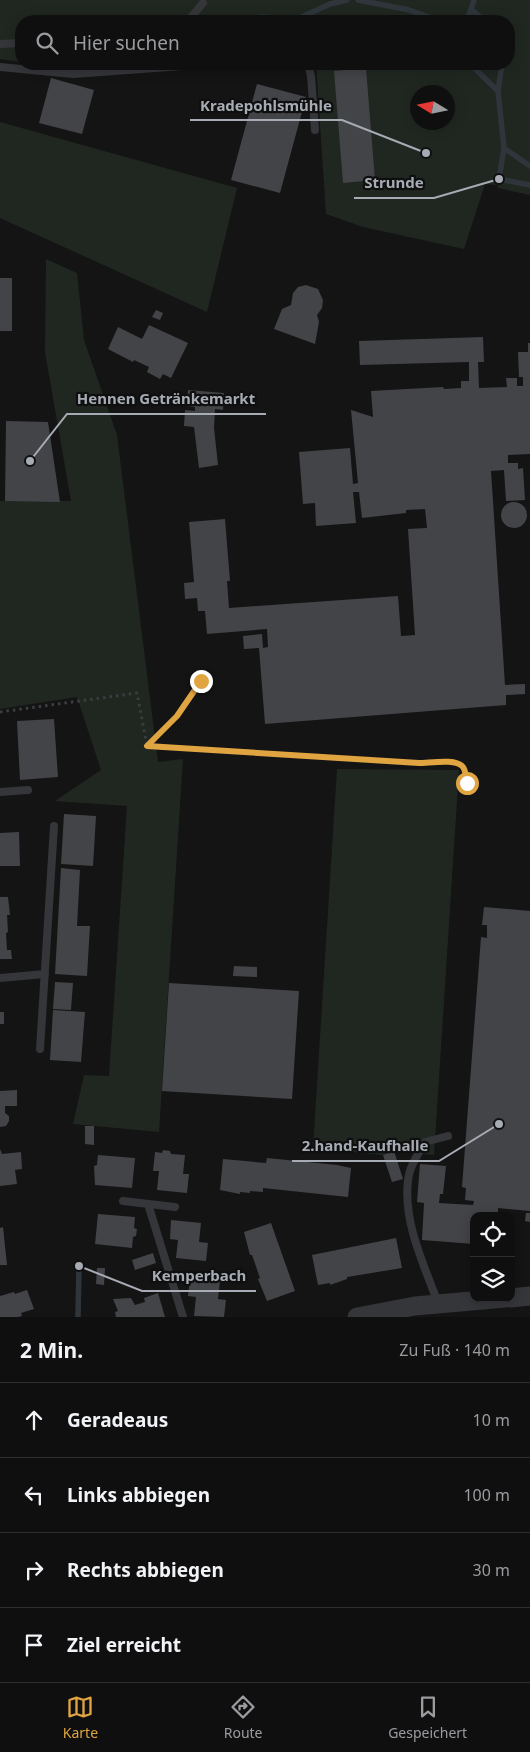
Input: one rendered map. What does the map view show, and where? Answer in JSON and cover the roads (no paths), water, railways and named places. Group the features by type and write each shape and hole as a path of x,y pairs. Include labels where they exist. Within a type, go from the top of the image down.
{"street":[{"path":"515,1298 530,1296"},
{"path":"357,1317 415,1306 470,1301"}],"lane":[{"path":"193,15 204,3"},
{"path":"0,44 15,43"},
{"path":"0,66 15,68"},
{"path":"36,70 73,74 128,70"},
{"path":"310,70 315,130"},
{"path":"0,792 28,790"},
{"path":"40,1049 54,826"},
{"path":"0,978 45,974"},
{"path":"438,1303 415,1241 407,1205 408,1179 413,1164 425,1142 448,1136"},
{"path":"123,1201 175,1207"},
{"path":"148,1204 183,1317"}],"waterway":[{"path":"306,15 330,4 347,0"},
{"path":"358,0 409,10 423,15"},
{"path":"469,15 474,0"},
{"path":"471,9 478,15"},
{"path":"476,70 498,91 504,148 530,166"},
{"path":"498,91 501,70"},
{"path":"504,148 499,179 530,185"},
{"path":"78,1317 79,1266"}],"place":[{"name":"Kradepohlsmühle","path":"426,153"},
{"name":"Strunde","path":"499,179"},
{"name":"Hennen Getränkemarkt","path":"30,461"},
{"name":"2.hand-Kaufhalle","path":"499,1124"},
{"name":"Kemperbach","path":"79,1266"}]}
